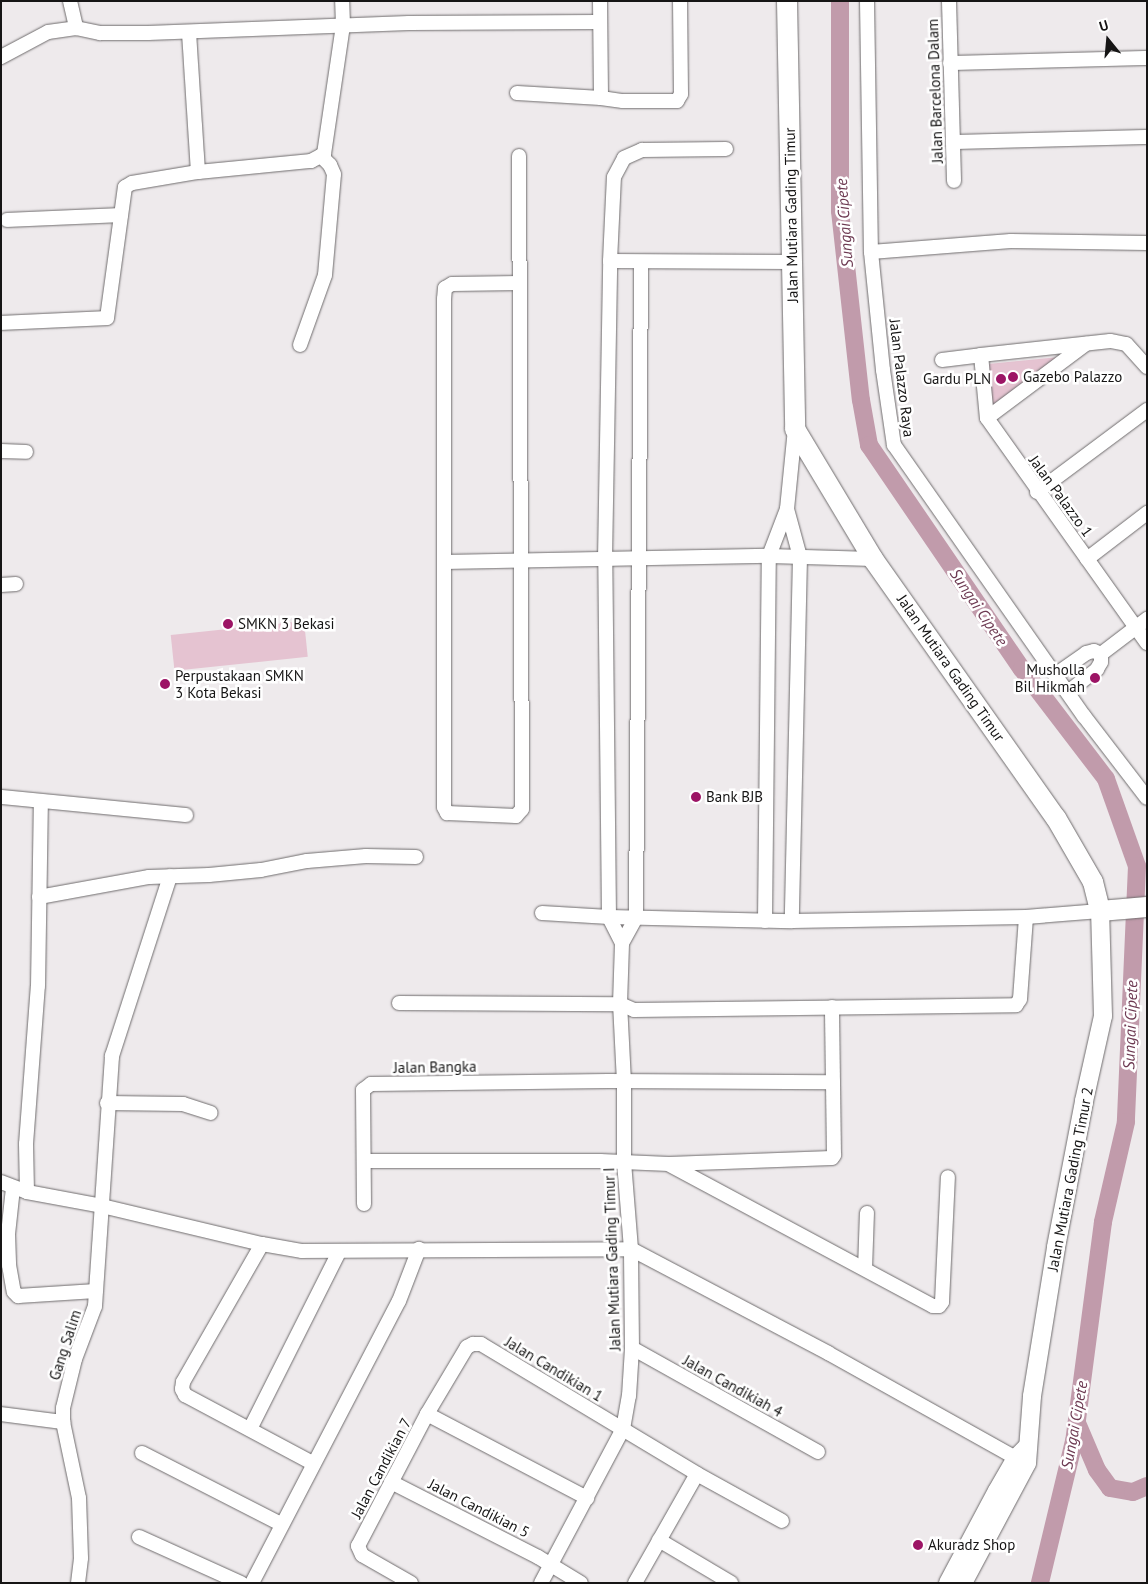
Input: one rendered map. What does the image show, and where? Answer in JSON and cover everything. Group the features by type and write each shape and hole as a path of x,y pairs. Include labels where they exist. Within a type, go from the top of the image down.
{"main road":[{"name":"Jalan Mutiara Gading Timur","path":"787,1 795,428 873,559 1056,818 1107,909"},
{"path":"1107,909 1147,907"}],"street":[{"path":"70,1 76,28"},
{"path":"1,323 107,318 123,190 128,184 198,172 311,161 321,156 326,149 343,25 342,1"},
{"path":"600,1 598,22 601,98"},
{"path":"517,93 623,101 674,102 679,99 680,1"},
{"name":"Jalan Palazzo Raya","path":"867,1 871,252 883,370 894,445 1095,732 1147,798"},
{"name":"Jalan Barcelona Dalam","path":"949,1 951,139 953,142 954,180"},
{"path":"1,57 42,34 61,29 76,28 100,33 189,32 343,25 598,22"},
{"path":"189,32 198,172"},
{"path":"950,63 1147,58"},
{"path":"953,142 1147,137"},
{"path":"609,917 605,560 610,261 614,177 624,158 642,150 726,149"},
{"path":"300,345 325,276 334,174 332,168 321,156"},
{"path":"519,156 522,809 516,816 447,813 444,807 445,288 452,284 519,283"},
{"path":"7,220 121,215"},
{"path":"871,252 1011,241 1147,243"},
{"path":"610,261 791,262"},
{"path":"636,918 637,559 641,262"},
{"path":"942,360 1110,341 1126,344 1147,367"},
{"path":"987,418 1087,343"},
{"name":"Jalan Palazzo 1","path":"981,355 987,418 1037,492 1147,643"},
{"path":"1037,492 1147,410"},
{"name":"Jalan Mutiara Gading Timur","path":"765,921 769,556 787,510 795,428"},
{"path":"1,451 26,452"},
{"name":"Jalan Mutiara Gading Timur","path":"787,510 800,557 792,921"},
{"path":"1087,559 1147,513"},
{"path":"444,562 769,556 873,559"},
{"path":"1,585 16,584"},
{"path":"1068,692 1097,668 1101,662 1102,654 1147,619"},
{"path":"1055,675 1086,653 1094,651 1102,654"},
{"path":"1,797 186,815"},
{"path":"41,802 38,986 26,1144 14,1187 8,1234 8,1265 14,1292 18,1296 96,1291"},
{"path":"39,897 149,877 261,870 307,861 366,856 416,857"},
{"name":"Gang Salim","path":"78,1583 80,1558 79,1498 63,1422 63,1408 75,1359 91,1321 96,1291 107,1103 112,1056 170,876"},
{"path":"542,913 636,918 792,921 1026,917 1107,909"},
{"name":"Jalan Mutiara Gading Timur 2","path":"963,1583 1023,1456 1056,1247 1084,1101 1103,1016 1107,909"},
{"name":"Jalan Mutiara Gading Timur I","path":"609,917 622,943"},
{"path":"399,1003 620,1004 634,1010 1016,1005 1020,999 1026,917"},
{"name":"Jalan Mutiara Gading Timur I","path":"541,1583 623,1429 629,1396 632,1348 631,1248 624,1162 624,1082 620,1004 622,943 636,918"},
{"path":"364,1161 624,1162 669,1164 832,1158 834,1155 832,1008"},
{"path":"624,1082 833,1082"},
{"name":"Jalan Bangka","path":"364,1204 363,1090 371,1084 624,1082"},
{"path":"107,1103 183,1104 211,1113"},
{"path":"669,1164 933,1306 938,1306 942,1302 948,1177"},
{"path":"14,1187 262,1244 302,1251 631,1248 1023,1456"},
{"path":"865,1269 866,1213"},
{"path":"262,1244 183,1382 182,1389 185,1395 314,1464"},
{"path":"252,1583 281,1524 399,1301 419,1249"},
{"path":"250,1429 339,1252"},
{"name":"Jalan Candikian 1","path":"467,1347 473,1344 481,1344 696,1474 782,1521"},
{"name":"Jalan Candikian 7","path":"411,1583 362,1555 358,1551 358,1546 427,1414 467,1347"},
{"name":"Jalan Candikiah 4","path":"632,1348 818,1452"},
{"path":"1,1414 63,1422"},
{"path":"427,1414 587,1498"},
{"path":"142,1453 281,1524"},
{"name":"Jalan Mutiara Gading Timur 2","path":"948,1583 1023,1456"},
{"path":"635,1583 696,1474"},
{"name":"Jalan Candikian 5","path":"391,1482 538,1557 581,1583"},
{"path":"138,1537 241,1583"},
{"path":"659,1540 731,1583"}],"shaded area":[{"path":"1059,357 992,406 988,364"},
{"path":"304,621 308,657 174,671 171,635"}],"waterway":[{"name":"Sungai Cipete","path":"840,1 840,211 861,400 869,445 1022,669 1106,779 1137,866 1126,1122 1103,1222 1074,1441 1040,1583"},
{"path":"1077,1423 1097,1470 1110,1488 1133,1492 1147,1486"}],"place":[{"name":"Gazebo Palazzo","path":"1013,377"},
{"name":"Gardu PLN","path":"1001,379"},
{"name":"SMKN 3 Bekasi","path":"228,624"},
{"name":"Musholla Bil Hikmah","path":"1095,678"},
{"name":"Perpustakaan SMKN 3 Kota Bekasi","path":"165,684"},
{"name":"Bank BJB","path":"696,797"},
{"name":"Akuradz Shop","path":"918,1545"}]}
